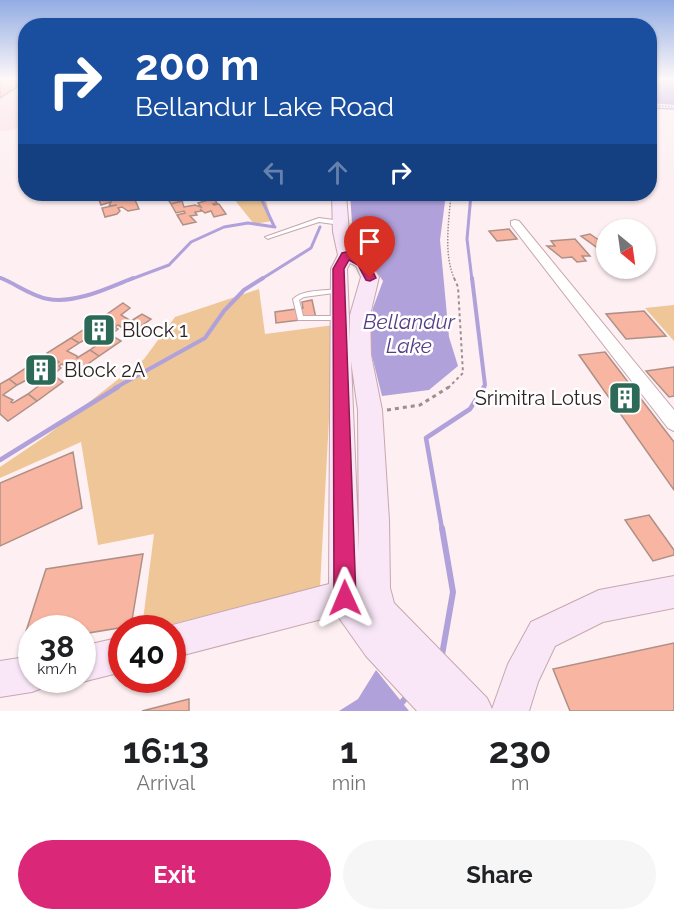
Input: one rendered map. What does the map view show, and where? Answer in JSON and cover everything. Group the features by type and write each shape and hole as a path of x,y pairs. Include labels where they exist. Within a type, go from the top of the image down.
{"street":[{"path":"339,201 346,255 339,269 340,318 365,606 386,655 444,711"},
{"path":"515,223 674,423"},
{"path":"346,255 363,263 370,278 360,315 361,355 370,410 375,520 365,606"},
{"path":"510,711 522,677 543,634 599,606 674,592"},
{"path":"186,638 365,606"},
{"path":"365,606 474,711"},
{"path":"0,679 18,676"}],"lane":[{"path":"268,237 319,220 341,223"},
{"path":"339,291 302,295 296,299 300,318 340,318"}],"path":[{"path":"370,410 409,410 445,394 463,374 458,287 450,270 448,231 450,201"}],"shaded area":[{"path":"0,113 18,113 18,129 0,131"},
{"path":"236,201 266,201 272,221 254,224"},
{"path":"259,289 265,334 334,325 320,587 186,620 186,615 144,615 154,534 98,545 81,442 0,478 0,467 46,436 144,359 175,317"},
{"path":"674,305 674,341 645,308"}],"water":[{"name":"Bellandur Lake","path":"350,201 445,201 440,240 449,337 458,366 429,390 382,396 367,336 373,308 383,281 353,237"},
{"path":"376,670 409,711 339,711 358,699"}],"building":[{"path":"100,201 135,201 139,209 128,211 122,207 118,208 120,211 117,214 105,217 102,208 117,205 109,206 111,202 101,205"},
{"path":"182,201 184,207 195,205 201,207 198,203 216,201 217,203 213,204 219,204 226,214 214,217 211,211 205,213 200,209 202,211 195,212 197,215 190,216 196,222 183,225 177,215 185,213 184,211 176,213 171,204"},
{"path":"509,229 517,239 497,241 489,231"},
{"path":"590,234 596,238 596,247 581,236"},
{"path":"575,239 590,256 582,256 586,261 577,262 572,257 562,258 547,246 555,246 551,241"},
{"path":"312,300 316,318 276,323 275,312 303,308 302,302"},
{"name":"Block 1","path":"123,303 130,308 121,315 131,321 142,314 151,319 131,333 118,325 115,327 118,329 111,335 121,341 99,356 90,350 101,342 99,341 104,335 99,333 79,343 71,338 92,324 98,327 103,324 109,328 115,324 103,317"},
{"path":"644,311 666,336 626,339 606,314"},
{"name":"Block 2A","path":"71,338 79,343 67,351 77,358 90,350 99,356 75,373 62,364 59,366 61,368 53,375 63,382 37,401 28,394 41,384 39,382 46,375 40,373 17,385 9,379 35,362 40,366 46,362 52,366 59,362 47,353"},
{"name":"Srimitra Lotus","path":"605,352 674,442 674,490 579,355"},
{"path":"674,367 674,396 669,397 646,371"},
{"path":"9,379 17,385 3,395 13,400 11,402 28,394 37,401 8,421 0,414 0,384"},
{"path":"73,452 82,508 0,546 0,483"},
{"path":"649,515 674,550 674,555 653,561 625,520"},
{"path":"143,554 133,615 108,615 108,630 96,632 96,615 31,615 46,569"},
{"path":"674,643 674,711 570,711 553,669"},
{"path":"189,699 189,711 142,711"}],"waterway":[{"path":"262,201 274,226"},
{"path":"470,201 467,239 472,280"},
{"path":"129,280 169,265 191,242 224,227 248,223 275,227"},
{"path":"260,280 311,248 320,227"},
{"path":"0,278 5,280"},
{"path":"1,278 36,295 58,300 91,294 133,278"},
{"path":"115,388 205,338 224,311 244,290 263,278"},
{"path":"472,278 485,385 483,388"},
{"path":"0,460 118,387"},
{"path":"442,529 426,438 470,409 484,387"},
{"path":"442,528 453,592 442,655"},
{"path":"395,711 408,695"}],"place":[{"name":"Block 1","path":"99,330"},
{"name":"Block 2A","path":"41,370"},
{"name":"Srimitra Lotus","path":"625,398"}],"route":[{"path":"345,598 339,269 346,255 363,263 370,278"}]}
